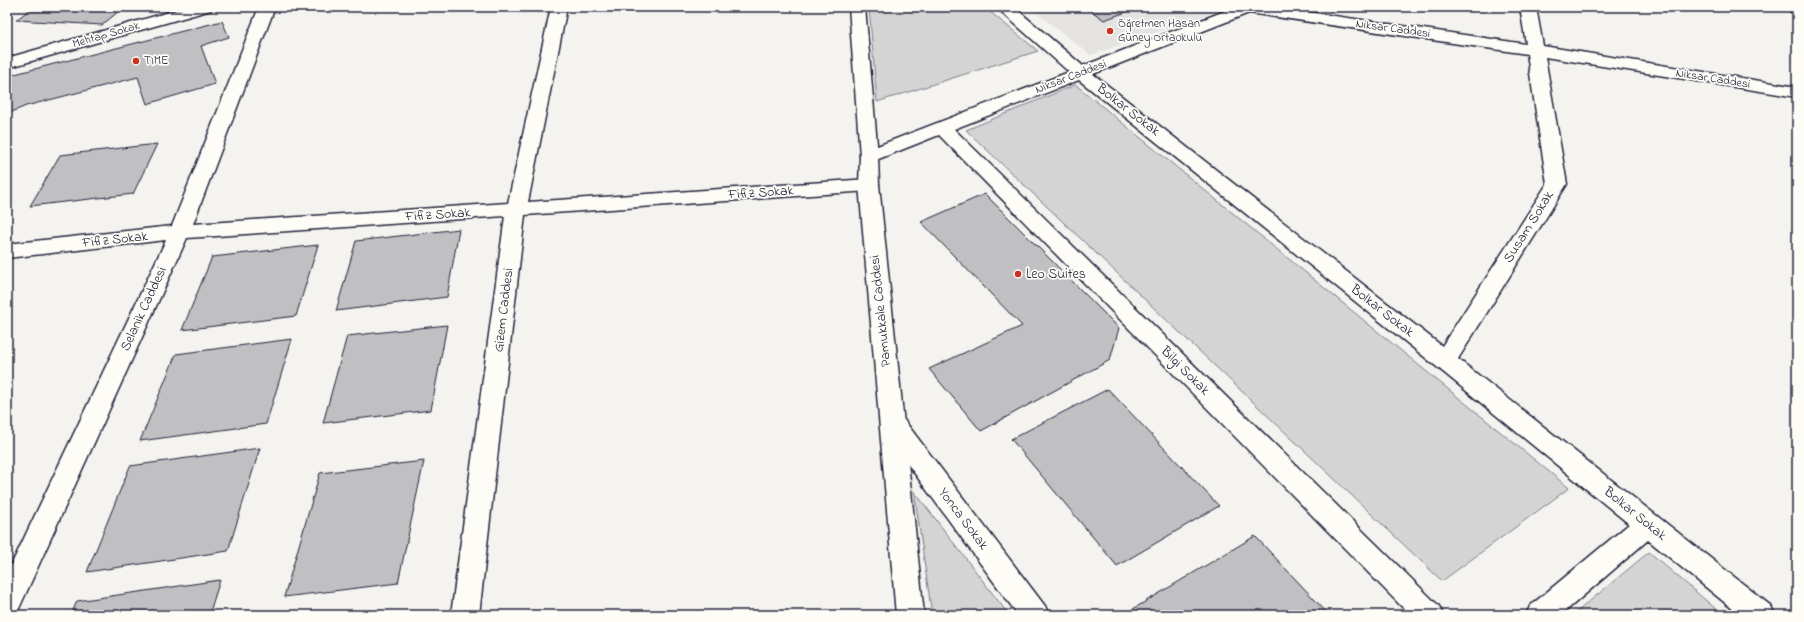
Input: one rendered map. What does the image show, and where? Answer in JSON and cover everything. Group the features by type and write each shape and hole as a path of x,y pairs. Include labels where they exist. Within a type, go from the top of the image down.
{"street":[{"name":"Mehtap Sokak","path":"7,62 205,7"},
{"name":"Selanik Caddesi","path":"7,604 180,232 267,7"},
{"name":"Gizem Caddesi","path":"465,615 516,210 559,7"},
{"name":"Pamukkale Caddesi","path":"857,7 869,156 869,186 910,615"},
{"name":"Bolkar Sokak","path":"1004,7 1081,73 1446,361 1761,615"},
{"name":"Niksar Caddesi","path":"869,156 1248,7 1535,50 1797,92"},
{"name":"Susam Sokak","path":"1446,361 1557,184 1528,7"},
{"name":"Bilgi Sokak","path":"942,128 1429,615"},
{"name":"Fifiz Sokak","path":"7,251 180,232 869,186"},
{"name":"Yonca Sokak","path":"892,423 1035,615"},
{"path":"1540,615 1648,524"}],"shaded area":[{"path":"869,7 984,7 1038,51 877,102"},
{"name":"Öğretmen Hasan Güney Ortaokulu","path":"1029,7 1229,7 1091,55"},
{"path":"1075,85 1569,488 1442,581 966,130"},
{"path":"914,491 1009,615 932,615"},
{"path":"1649,552 1723,615 1573,615"}],"building":[{"path":"33,7 124,7 102,25 16,20"},
{"path":"1086,7 1140,7 1104,20"},
{"name":"TIME","path":"222,21 229,37 201,46 215,84 147,104 138,77 26,106 7,114 7,76"},
{"path":"157,144 133,194 30,206 60,155"},
{"name":"Leo Suites","path":"985,194 1119,328 1110,360 981,431 929,369 1022,326 921,222"},
{"path":"459,229 447,297 336,311 356,241"},
{"path":"318,245 296,316 182,330 212,257"},
{"path":"447,325 431,410 323,423 347,336"},
{"path":"292,339 266,424 140,441 176,354"},
{"path":"1108,389 1219,506 1117,566 1011,439"},
{"path":"260,448 228,551 87,572 130,466"},
{"path":"424,461 398,583 284,597 320,473"},
{"path":"1255,536 1329,615 1123,615"},
{"path":"220,580 209,615 71,615 77,601"}],"place":[{"name":"Öğretmen Hasan Güney Ortaokulu","path":"1110,31"},
{"name":"TIME","path":"136,61"},
{"name":"Leo Suites","path":"1018,274"}]}
